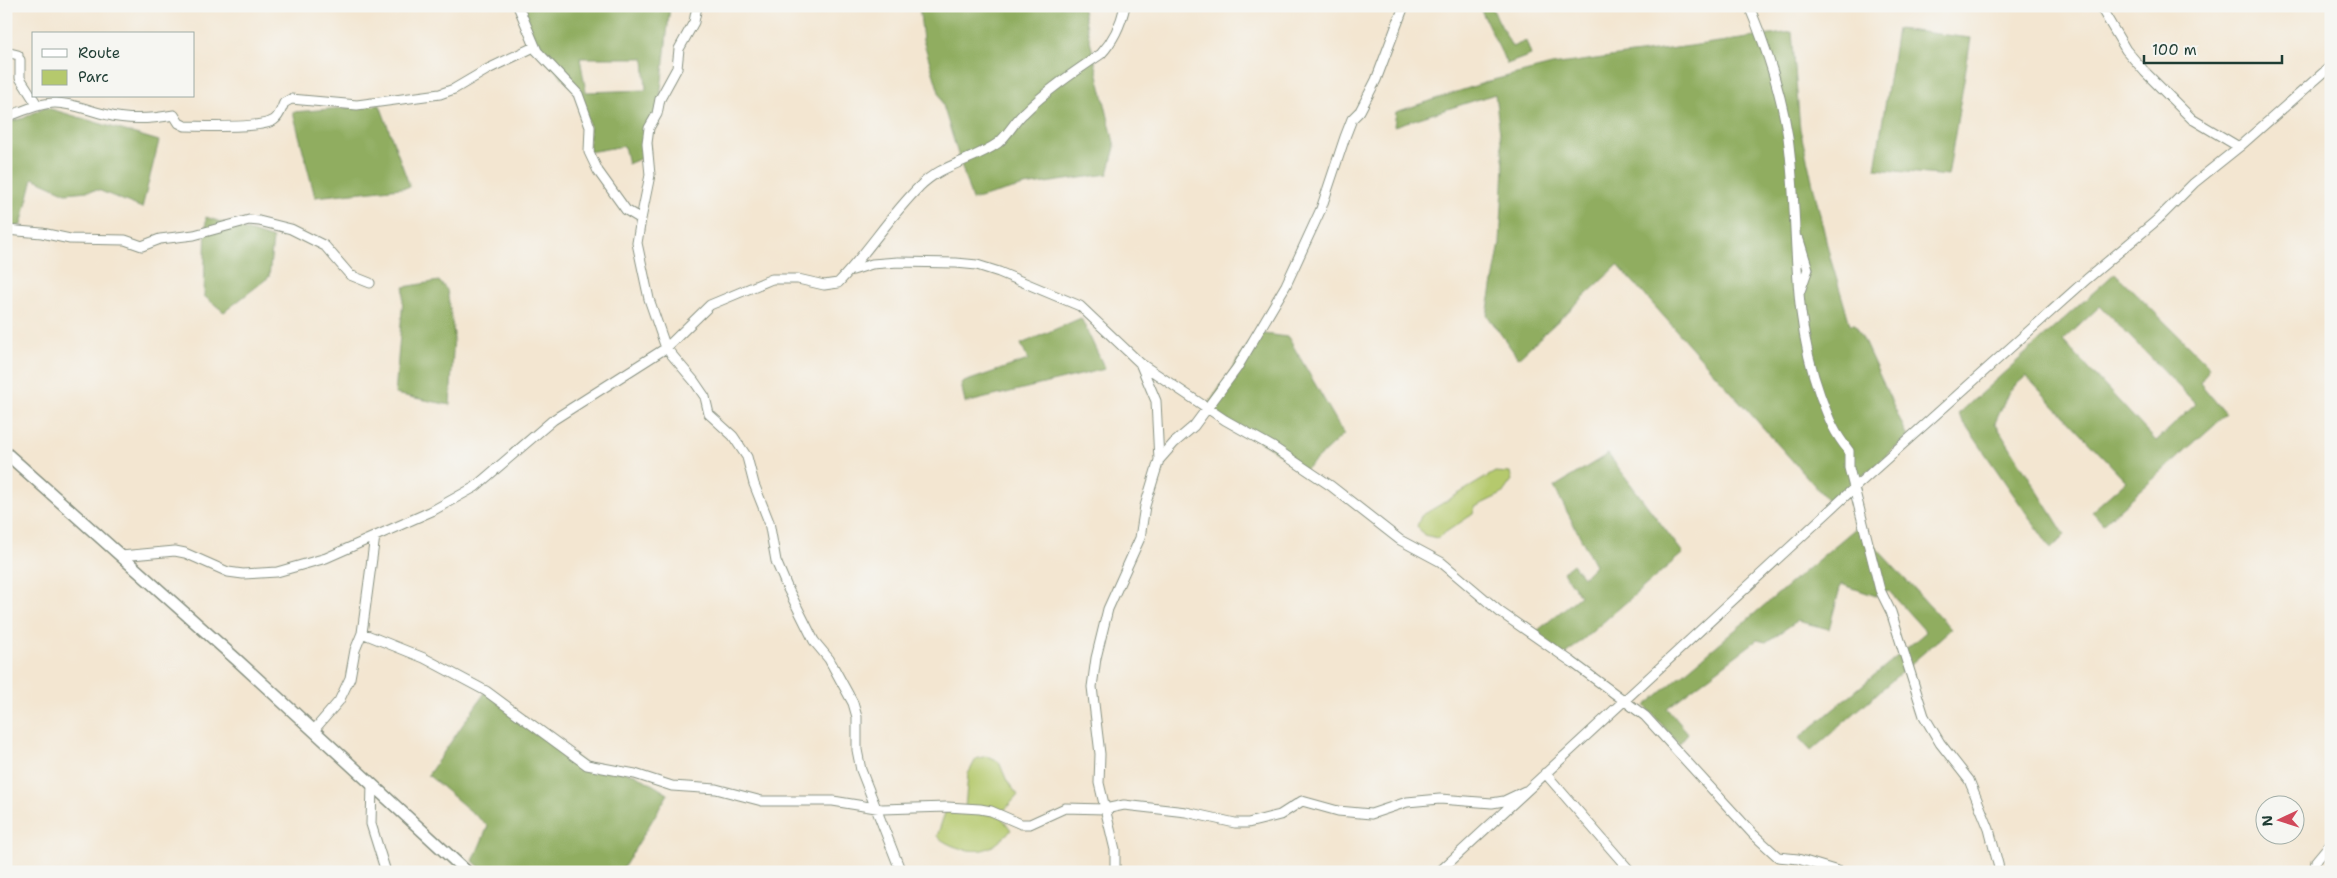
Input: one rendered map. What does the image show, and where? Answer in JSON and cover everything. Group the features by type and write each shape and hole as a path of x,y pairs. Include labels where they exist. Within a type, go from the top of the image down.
{"street":[{"path":"518,6 534,47 578,94 590,127 589,152 592,159 626,210 641,219"},
{"path":"697,6 694,22 679,48 676,68 660,99 657,114 649,128 647,143 650,175 637,243 649,299 666,348 705,397 709,414 734,436 747,457 756,492 769,522 776,561 787,587 814,641 829,659 853,703 857,717 858,757 900,872"},
{"path":"121,556 175,551 185,553 228,572 260,574 300,567 432,511 475,487 553,420 666,348 710,305 772,279 798,279 824,284 838,283 920,186 943,169 981,153 1000,142 1021,115 1044,95 1101,54 1116,31 1125,6"},
{"path":"1159,460 1174,443 1194,426 1237,368 1286,285 1321,210 1344,137 1352,119 1360,111 1376,80 1404,6"},
{"path":"1749,6 1770,63 1788,135 1798,297 1801,324 1812,371 1835,433 1850,451 1848,468 1880,590 1891,612 1924,716 1940,743 1969,780 1990,829 2000,872"},
{"path":"2100,6 2126,50 2166,93 2192,119 2239,147"},
{"path":"6,117 38,106 54,103 67,104 122,118 146,119 174,115 178,122 185,126 243,126 274,120 280,114 284,103 291,99 356,105 440,94 454,89 488,69 534,47"},
{"path":"6,52 19,57 20,78 32,97"},
{"path":"1439,872 1854,488 2080,286 2157,220 2194,184 2331,66"},
{"path":"33,98 38,106"},
{"path":"8,228 70,239 125,240 142,246 160,239 194,235 249,220 259,221 291,229 325,246 350,275 370,283"},
{"path":"850,271 872,264 898,262 977,265 999,272 1080,306 1140,363 1168,380 1206,408 1274,448 1331,486 1400,540 1440,562 1500,612 1645,716 1753,834 1778,857 1798,859 1842,872"},
{"path":"1115,872 1115,850 1099,783 1100,754 1092,687 1096,658 1108,609 1140,538 1145,506 1159,460 1156,401 1140,363"},
{"path":"6,452 314,730 467,872"},
{"path":"314,730 345,692 362,633 375,536"},
{"path":"362,633 424,658 486,691 587,765 635,774 672,786 716,789 762,801 833,801 876,808 980,809 991,811 1013,821 1030,824 1065,808 1104,809 1124,805 1144,806 1248,823 1280,815 1302,801 1338,811 1371,814 1407,802 1440,799 1492,803 1504,801 1525,791"},
{"path":"1545,773 1631,872"},
{"path":"372,784 372,824 386,872"},
{"path":"2314,872 2316,861 2331,843"}],"green space":[{"path":"518,6 670,6 660,99 649,129 649,155 628,164 624,146 589,152 590,127 578,94 537,51","holes":["580,58 644,58 646,90 586,92"]},
{"path":"919,6 1082,6 1115,147 1108,174 1024,186 972,200 923,40"},
{"path":"1479,6 1491,6 1512,47 1526,41 1531,55 1507,64"},
{"path":"1897,29 1971,38 1948,176 1875,169"},
{"path":"1792,32 1800,129 1830,257 1850,324 1855,324 1862,337 1908,437 1831,504 1618,265 1518,358 1487,315 1500,243 1504,166 1495,94 1394,126 1396,112 1493,80 1552,65"},
{"path":"380,105 410,187 315,197 293,112"},
{"path":"44,107 159,141 142,208 98,190 66,193 33,178 21,225 6,231 6,123 24,118"},
{"path":"206,217 273,239 269,277 224,312 204,296"},
{"path":"2115,273 2210,367 2200,383 2226,414 2103,524 2092,511 2126,481 2026,376 2009,391 1995,423 2065,535 2051,549 1958,414","holes":["2100,306 2196,404 2156,441 2063,341"]},
{"path":"439,281 447,290 454,334 450,405 395,394 404,287"},
{"path":"1081,318 1105,369 965,403 961,383 1028,360 1021,344"},
{"path":"1256,333 1288,337 1344,434 1305,470 1206,408"},
{"path":"1608,454 1683,553 1564,656 1532,635 1580,596 1563,572 1573,564 1583,577 1595,565 1554,487"},
{"path":"1495,472 1510,473 1512,480 1502,494 1475,507 1473,514 1437,538 1424,535 1417,526 1421,516"},
{"path":"1857,527 1951,629 1811,751 1799,738 1926,632 1888,590 1876,596 1841,584 1829,629 1797,621 1766,642 1757,640 1667,708 1688,733 1679,744 1645,706"},
{"path":"486,691 587,765 635,774 668,794 621,872 485,872 473,861 488,826 428,775"},
{"path":"986,756 999,762 1007,781 1018,795 1000,815 1011,830 990,848 967,850 947,843 937,836 947,807 965,808 968,774 976,759"}]}
